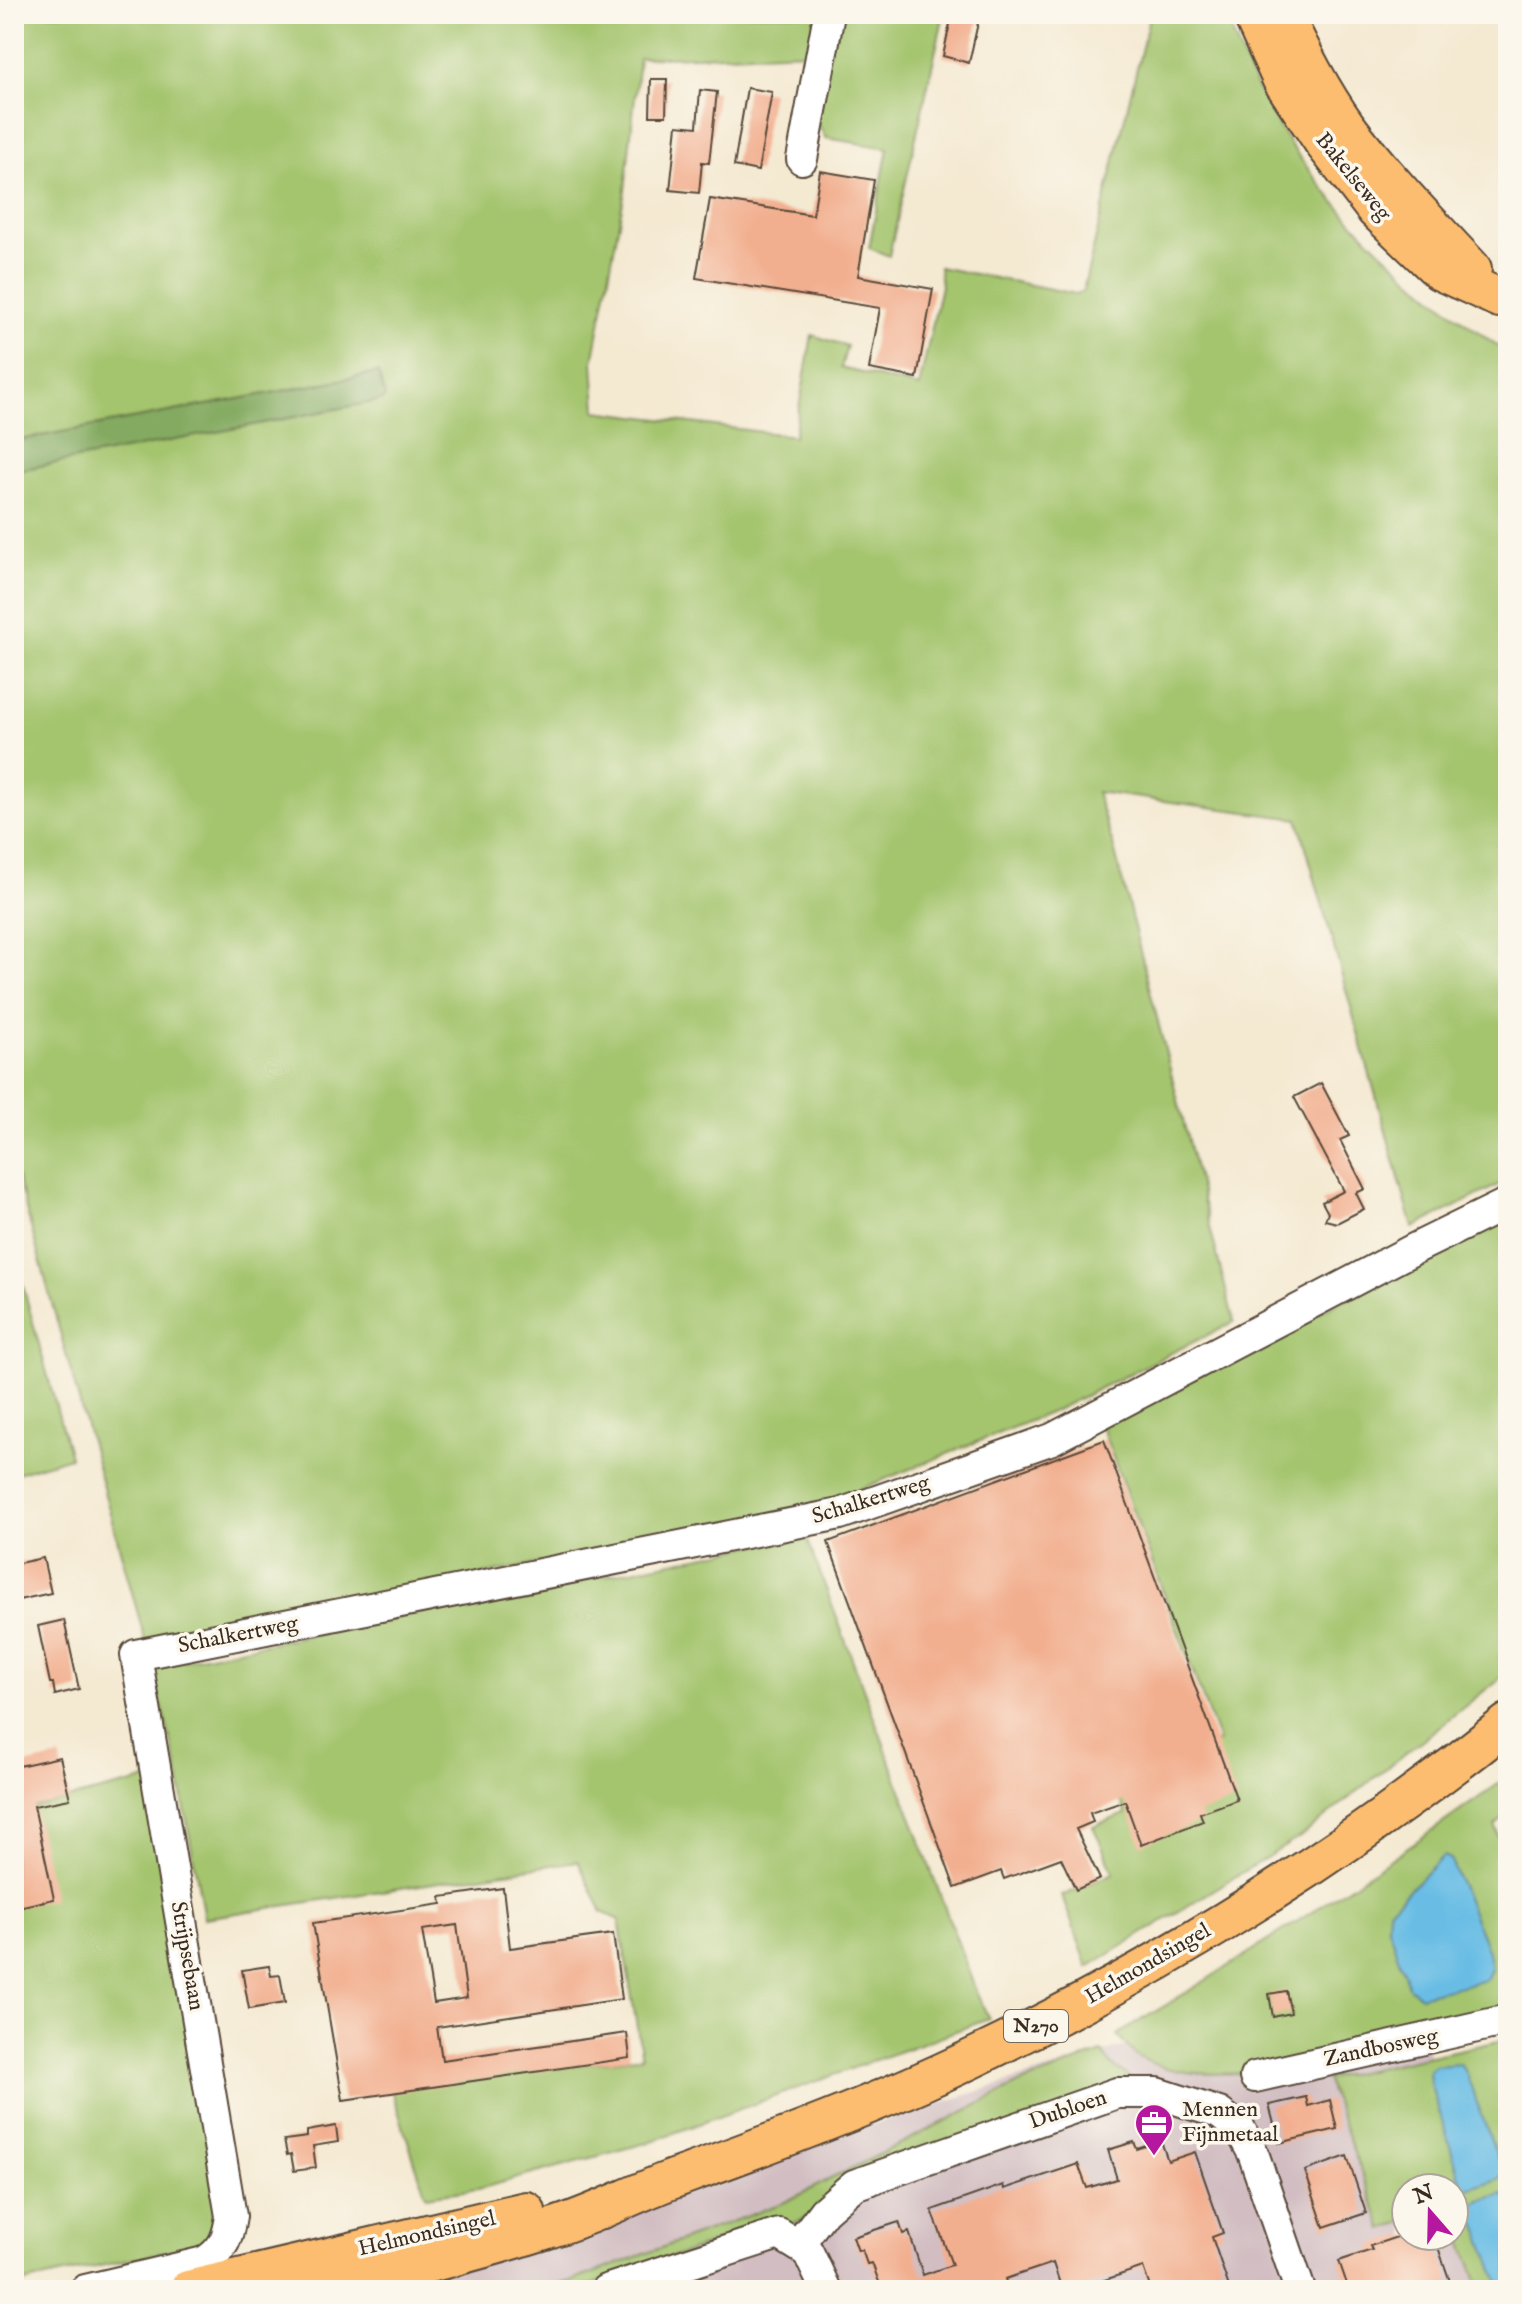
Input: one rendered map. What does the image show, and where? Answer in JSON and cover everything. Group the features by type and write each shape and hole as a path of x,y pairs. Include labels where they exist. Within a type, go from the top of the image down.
{"main road":[{"name":"Bakelseweg","path":"1252,14 1282,80 1324,143 1376,210 1440,271 1504,301"},
{"name":"Bakelseweg","path":"1283,14 1310,69 1345,125 1380,168 1504,301"},
{"name":"Helmondsingel","path":"318,2290 439,2262 554,2227 858,2110 971,2059 1083,2002 1269,1892 1379,1819 1508,1723"},
{"name":"Helmondsingel","path":"188,2290 666,2182"}],"street":[{"path":"802,159 829,14"},
{"name":"Schalkertweg","path":"136,1655 840,1514 1052,1439 1400,1256 1508,1203"},
{"name":"Strijpsebaan","path":"85,2290 189,2267 217,2254 227,2239 231,2216 136,1655"},
{"name":"Zandbosweg","path":"1255,2077 1508,2020"},
{"name":"Dubloen","path":"799,2244 824,2211 854,2185 1117,2093 1157,2093 1219,2113 1240,2129 1253,2153 1300,2290"},
{"path":"606,2290 779,2234 808,2252 826,2290"}],"shaded area":[{"path":"1362,1899 1508,2238 1508,2290 342,2290 1214,2018"}],"green space":[{"path":"14,14 817,14 809,52 639,58 625,190 593,362 596,411 794,436 812,335 847,346 841,368 919,387 941,286 939,267 1076,294 1083,291 1150,14 1226,14 1247,66 1273,116 1303,162 1338,206 1419,285 1508,353 1508,1180 1413,1228 1298,819 1096,792 1114,848 1234,1322 1054,1411 833,1500 742,1522 146,1643 14,1166 14,471 382,400 377,373 14,441"},
{"path":"837,14 944,14 889,256 869,248 888,148 826,138 815,119"},
{"path":"378,373 385,396 383,400 14,471 14,441"},
{"path":"1508,1215 1508,1672 1300,1837 1088,1967 1062,1896 1114,1873 1093,1826 1126,1814 1113,1780 1219,1742 1101,1425"},
{"path":"14,1253 70,1457 14,1474"},
{"path":"806,1535 989,2019 646,2143 478,2189 426,2196 391,2089 642,2057 619,1920 602,1912 578,1861 204,1918 177,1765 152,1669"},
{"path":"158,1777 233,2237 14,2285 14,1812"},
{"path":"1508,1777 1508,1814 1495,1826 1508,1862 1508,2011 1243,2073 1203,2074 1164,2067 1139,2057 1117,2035 1315,1910"},
{"path":"1508,2039 1508,2290 1481,2290 1466,2252 1470,2252 1470,2172 1390,2172 1390,2227 1383,2229 1326,2079"},
{"path":"1102,2052 1109,2062 1136,2082 779,2229 744,2233 576,2290 539,2290 572,2281 785,2202 1019,2084"}],"water":[{"path":"1443,1856 1450,1859 1488,1951 1491,1969 1486,1980 1420,1996 1408,1986 1388,1927 1389,1910"},
{"path":"1460,2064 1466,2074 1504,2174 1499,2179 1470,2188 1470,2172 1458,2172 1430,2083 1429,2071 1434,2066"},
{"path":"1502,2195 1508,2198 1508,2290 1502,2290 1470,2208 1480,2200"}],"building":[{"path":"952,14 980,14 969,63 943,56"},
{"path":"651,79 667,79 666,116 650,116"},
{"path":"747,88 772,92 758,171 734,166"},
{"path":"700,90 717,92 709,163 702,162 699,193 670,190 677,125 697,127"},
{"path":"820,171 874,180 858,276 933,289 917,378 869,369 880,308 696,278 710,199 813,215"},
{"path":"1321,1083 1349,1136 1340,1140 1365,1189 1356,1193 1364,1209 1337,1223 1325,1220 1328,1213 1322,1202 1344,1191 1294,1097"},
{"path":"1104,1440 1237,1800 1200,1813 1203,1821 1141,1845 1125,1801 1090,1813 1093,1822 1076,1829 1100,1879 1076,1890 1061,1858 1004,1879 1001,1871 955,1888 828,1542"},
{"path":"43,1558 51,1593 14,1601 14,1564"},
{"path":"64,1620 79,1689 55,1695 38,1626"},
{"path":"60,1757 70,1799 34,1806 54,1899 14,1908 14,1767"},
{"path":"503,1888 510,1948 613,1934 622,1999 437,2027 442,2060 627,2033 630,2058 343,2100 313,1923 442,1904 441,1897","holes":["457,1925 467,1998 434,2003 422,1930"]},
{"path":"269,1966 271,1976 280,1975 285,2003 249,2009 242,1970"},
{"path":"1286,1991 1291,2013 1273,2017 1269,1994"},
{"path":"1306,2097 1308,2106 1330,2100 1337,2129 1279,2143 1269,2105"},
{"path":"336,2126 338,2142 313,2146 316,2168 294,2171 284,2140 307,2137 307,2131"},
{"path":"1161,2141 1168,2161 1195,2152 1223,2233 1212,2237 1230,2290 1151,2290 1143,2267 1075,2290 1062,2290 1053,2263 1005,2279 1009,2290 882,2290 872,2263 867,2264 853,2237 899,2222 903,2234 909,2232 923,2275 952,2265 932,2210 1003,2185 1004,2189 1078,2164 1087,2188 1117,2179 1108,2150 1134,2142 1137,2149"},
{"path":"1347,2156 1366,2213 1324,2227 1305,2171"},
{"path":"1390,2239 1390,2252 1440,2252 1453,2290 1349,2290 1339,2261 1372,2250 1370,2246"}],"place":[{"name":"Mennen Fijnmetaal","path":"1154,2157"}]}
